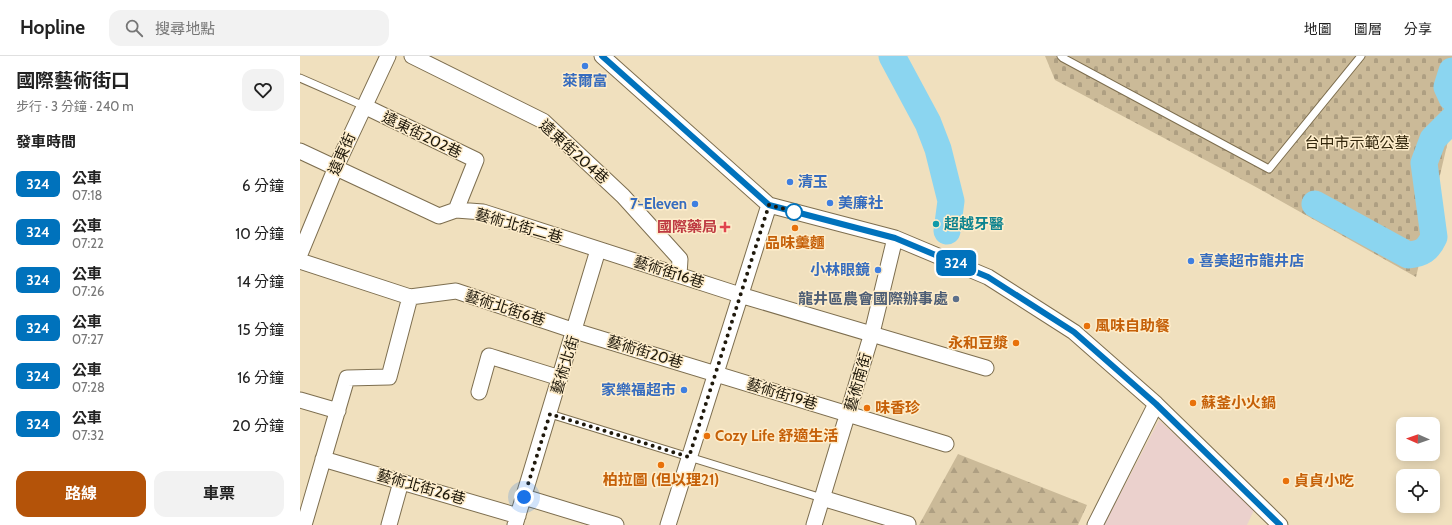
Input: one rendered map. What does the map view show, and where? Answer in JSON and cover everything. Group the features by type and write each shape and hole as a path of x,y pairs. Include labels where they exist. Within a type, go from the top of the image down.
{"street":[{"name":"遠東街","path":"300,254 336,167 388,56"},
{"name":"遠東街204巷","path":"412,56 543,121 623,196 680,259 679,275"},
{"path":"602,56 769,205 895,238 995,281 1074,332 1156,404 1280,525"},
{"name":"遠東街202巷","path":"364,106 476,160 456,210"},
{"path":"300,152 336,167"},
{"name":"藝術北街二巷","path":"336,167 439,216 456,210 483,212 598,250"},
{"path":"668,525 769,205"},
{"name":"藝術南街","path":"814,525 872,333 895,238"},
{"name":"藝術街16巷","path":"598,250 740,295 986,368"},
{"name":"藝術北街","path":"517,520 575,331 598,250"},
{"path":"300,261 410,297 389,376 346,378 338,411 304,525"},
{"name":"藝術北街6巷","path":"410,297 456,292 575,331"},
{"name":"藝術街20巷","path":"575,331 715,374"},
{"path":"479,392 489,356 560,378"},
{"name":"藝術街19巷","path":"715,374 946,444"},
{"path":"300,400 338,411"},
{"path":"1095,525 1156,404"},
{"name":"藝術北街26巷","path":"324,459 401,482 517,520"},
{"path":"389,525 401,482"},
{"path":"524,497 616,525"},
{"path":"822,498 908,524"}],"lane":[{"path":"1062,56 1063,58 1269,169 1361,56"},
{"path":"300,78 364,106"},
{"path":"550,414 822,498"}],"shaded area":[{"path":"1159,420 1255,508 1247,525 1104,525"}],"green space":[{"name":"台中市示範公墓","path":"1045,56 1452,56 1452,124 1416,277 1254,186 1055,80"},
{"path":"958,454 1087,505 1078,525 919,525"}],"waterway":[{"path":"892,56 928,123 938,149 951,201 947,231"},
{"path":"1452,71 1447,87 1452,98"},
{"path":"1315,204 1408,255 1421,252 1427,248 1434,237 1424,163 1433,139 1452,120"}],"bus line":[{"name":"324","path":"602,56 769,205 895,238 988,277 1074,332 1156,404 1280,525"}],"place":[{"name":"萊爾富","path":"585,66"},
{"name":"清玉","path":"790,182"},
{"name":"美廉社","path":"830,203"},
{"name":"7-Eleven","path":"695,204"},
{"name":"超越牙醫","path":"936,224"},
{"name":"國際藥局","path":"725,227"},
{"name":"品味羹麵","path":"795,228"},
{"name":"喜美超市龍井店","path":"1191,261"},
{"name":"小林眼鏡","path":"878,270"},
{"name":"龍井區農會國際辦事處","path":"956,299"},
{"name":"風味自助餐","path":"1087,326"},
{"name":"永和豆漿","path":"1016,343"},
{"name":"家樂福超市","path":"684,390"},
{"name":"蘇釜小火鍋","path":"1193,403"},
{"name":"味香珍","path":"867,408"},
{"name":"Cozy Life 舒適生活","path":"707,436"},
{"name":"柏拉圖 (但以理21)","path":"661,465"},
{"name":"貞貞小吃","path":"1286,481"}],"route":[{"path":"524,497 550,414 689,457 769,205 797,212 794,212"}]}
